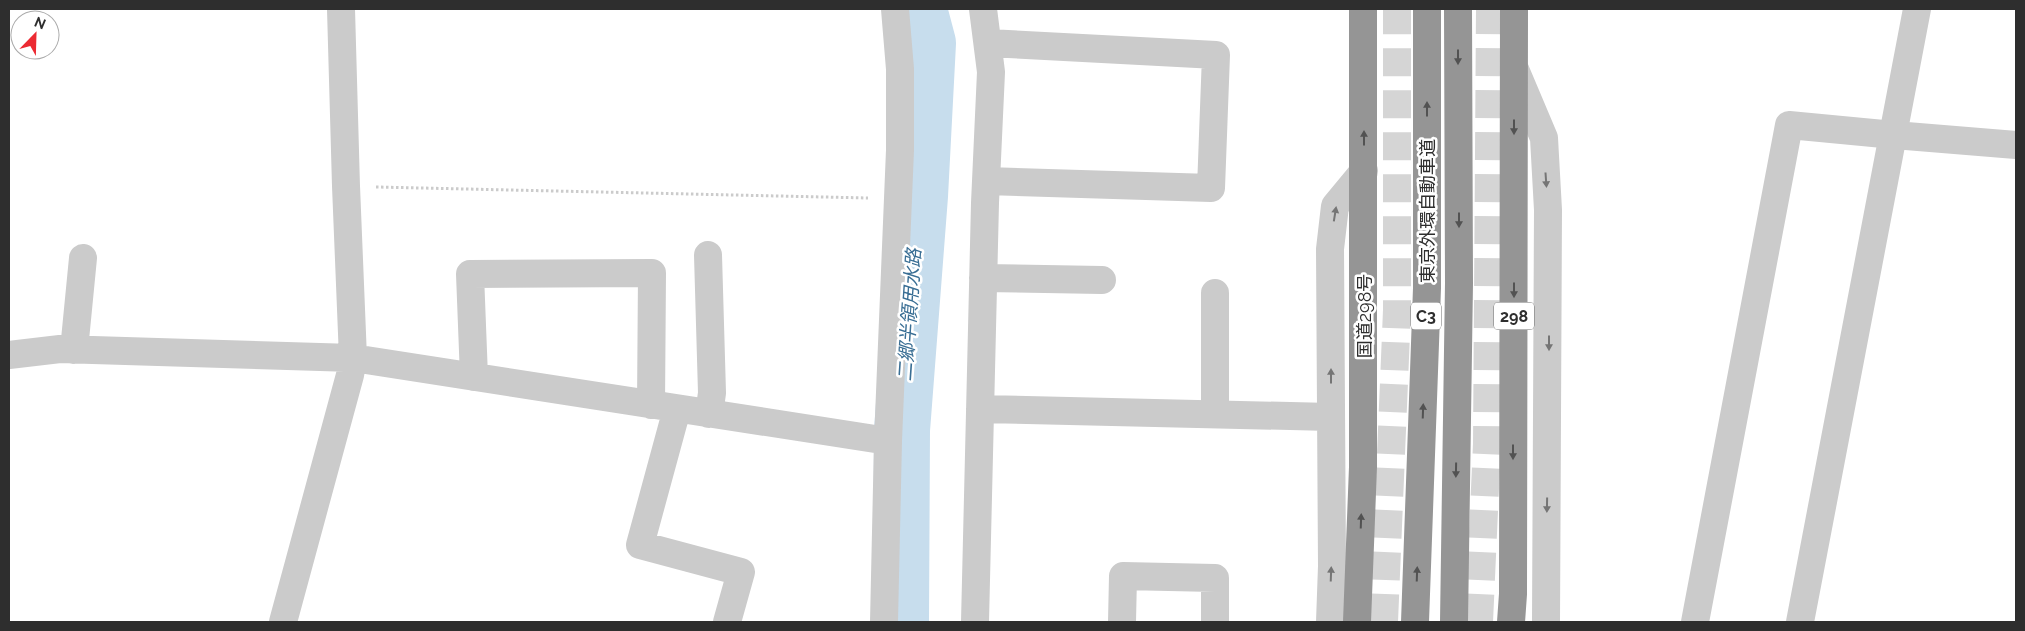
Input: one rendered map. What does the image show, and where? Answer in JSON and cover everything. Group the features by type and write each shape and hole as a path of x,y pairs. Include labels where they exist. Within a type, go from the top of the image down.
{"highway":[{"name":"国道298号","path":"1357,622 1364,467 1363,9"},
{"name":"東京外環自動車道","path":"1415,622 1427,288 1427,9"},
{"name":"東京外環自動車道","path":"1454,622 1459,283 1458,9"},
{"name":"298","path":"1511,622 1513,594 1514,9"}],"street":[{"path":"283,622 353,358 341,9"},
{"path":"884,622 888,442 898,199 900,69 895,9"},
{"path":"975,622 983,278 991,72 983,9"},
{"path":"1800,622 1917,9"},
{"path":"986,181 1211,188 1216,55 988,43"},
{"path":"1514,67 1544,138 1548,210 1553,621"},
{"path":"1695,622 1790,125 1894,136 2016,144"},
{"path":"1330,622 1332,566 1330,249 1335,206 1364,171"},
{"path":"708,255 712,393 709,414"},
{"path":"74,350 83,258"},
{"path":"474,377 470,274 652,273 664,407 640,545 741,572 727,622"},
{"path":"983,278 1102,280"},
{"path":"1215,293 1215,414"},
{"path":"9,355 60,349 353,358 888,442"},
{"path":"980,409 1331,417"},
{"path":"1122,622 1123,576 1215,578 1215,622"}],"path":[{"path":"346,186 898,199"}],"waterway":[{"name":"二郷半領用水路","path":"901,622 902,430 920,196 928,43 919,9"}],"tunnel":[{"path":"1384,622 1397,310 1397,9"},
{"path":"1479,622 1487,444 1490,9"}]}
